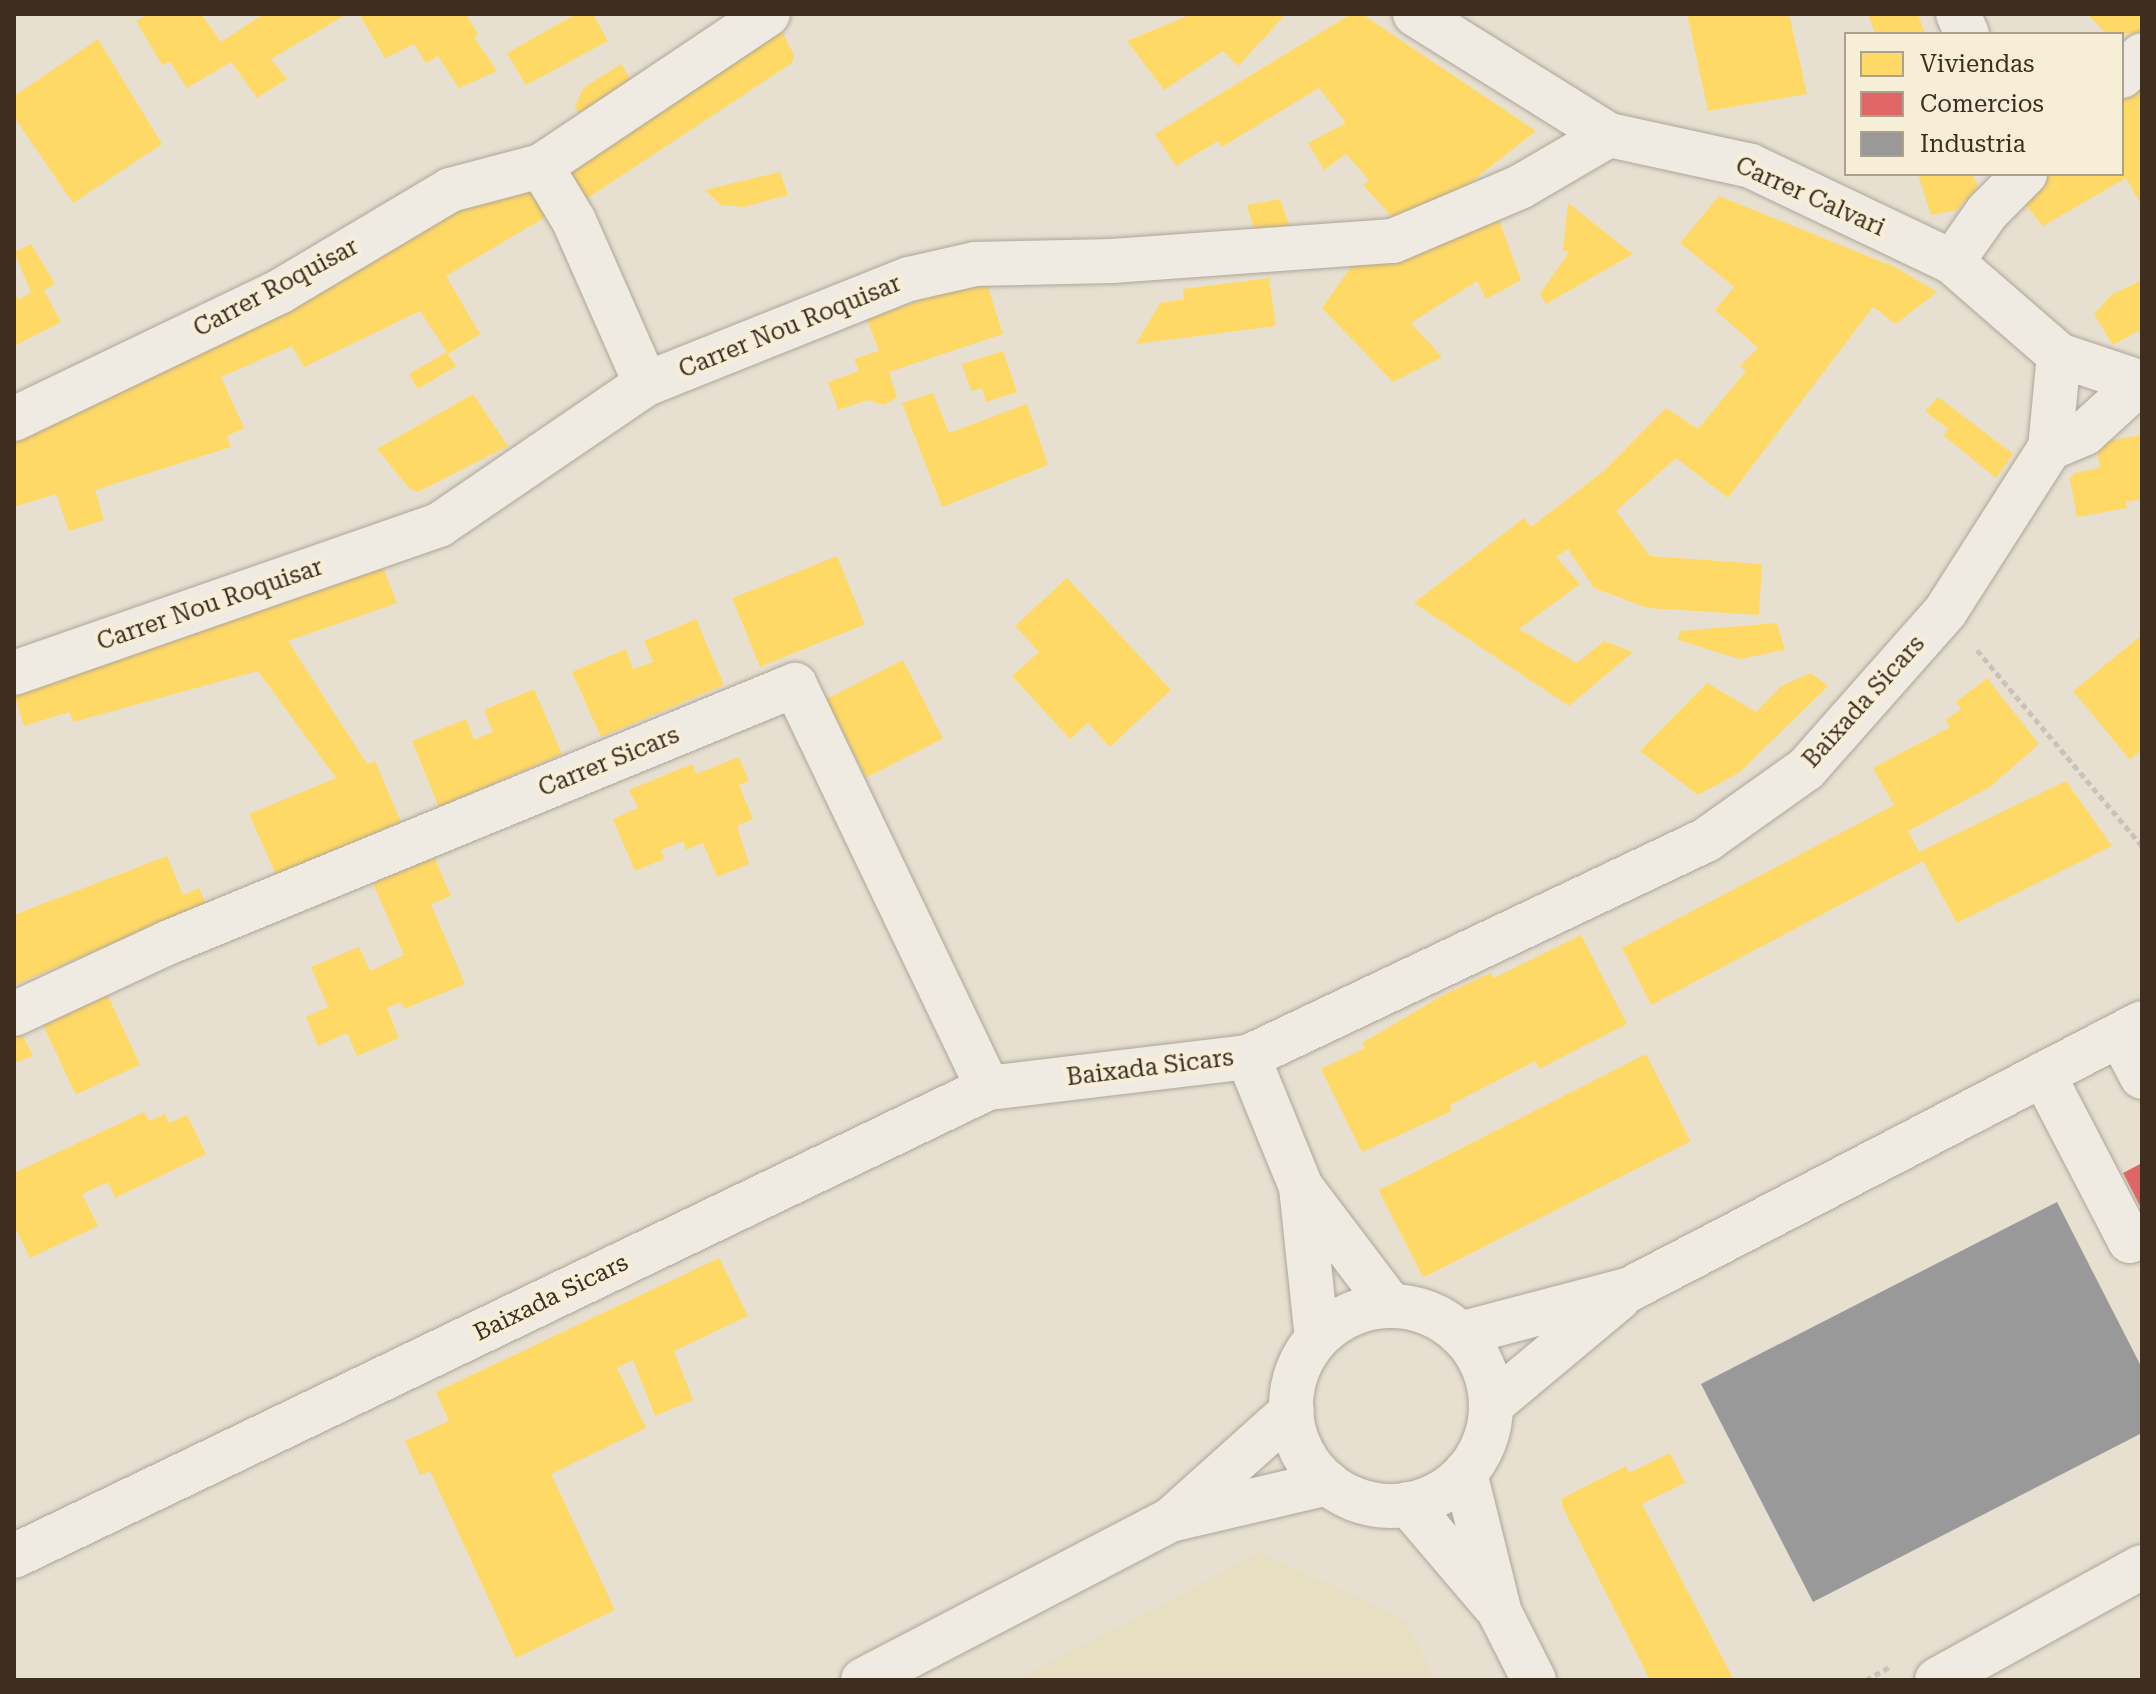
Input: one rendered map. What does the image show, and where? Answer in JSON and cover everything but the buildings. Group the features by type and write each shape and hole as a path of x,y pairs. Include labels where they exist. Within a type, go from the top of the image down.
{"street":[{"name":"Carrer Roquisar","path":"14,419 279,292 450,190 541,166 768,14"},
{"name":"Carrer Calvari","path":"1415,14 1609,135 1751,166 1952,262 2059,355"},
{"path":"2124,74 2142,55"},
{"name":"Carrer Nou Roquisar","path":"14,673 439,525 646,384 909,279 975,264 1112,261 1393,241 1520,187 1609,135"},
{"path":"541,166 574,221 646,384"},
{"path":"1952,262 1987,212 2023,176"},
{"path":"2059,355 2141,382 2085,433 2050,448 2059,355"},
{"name":"Baixada Sicars","path":"14,1556 988,1088 1248,1057 1706,840 1806,769 1945,612 2050,448"},
{"name":"Carrer Sicars","path":"14,1014 167,943 795,685 988,1088"},
{"path":"1491,1405 1630,1289 2131,1029 2142,1077"},
{"path":"1248,1057 1301,1187 1391,1306"},
{"path":"2043,1074 2130,1241 2142,1235"},
{"path":"1301,1187 1317,1338"},
{"path":"1460,1334 1630,1289"},
{"path":"1391,1306 1422,1311 1460,1334 1483,1367 1491,1405 1484,1442 1465,1473 1439,1494 1408,1504 1366,1503 1328,1483 1302,1451 1292,1411 1297,1373 1317,1338 1351,1315 1391,1306"},
{"path":"863,1680 1170,1520 1292,1411"},
{"path":"1465,1473 1500,1613 1534,1680"},
{"path":"1170,1520 1328,1483"},
{"path":"1408,1504 1500,1613"},
{"path":"1937,1680 2142,1567"}],"path":[{"path":"1945,612 2142,846"}],"shaded area":[{"path":"1261,1552 1406,1621 1436,1680 1016,1680"}]}
